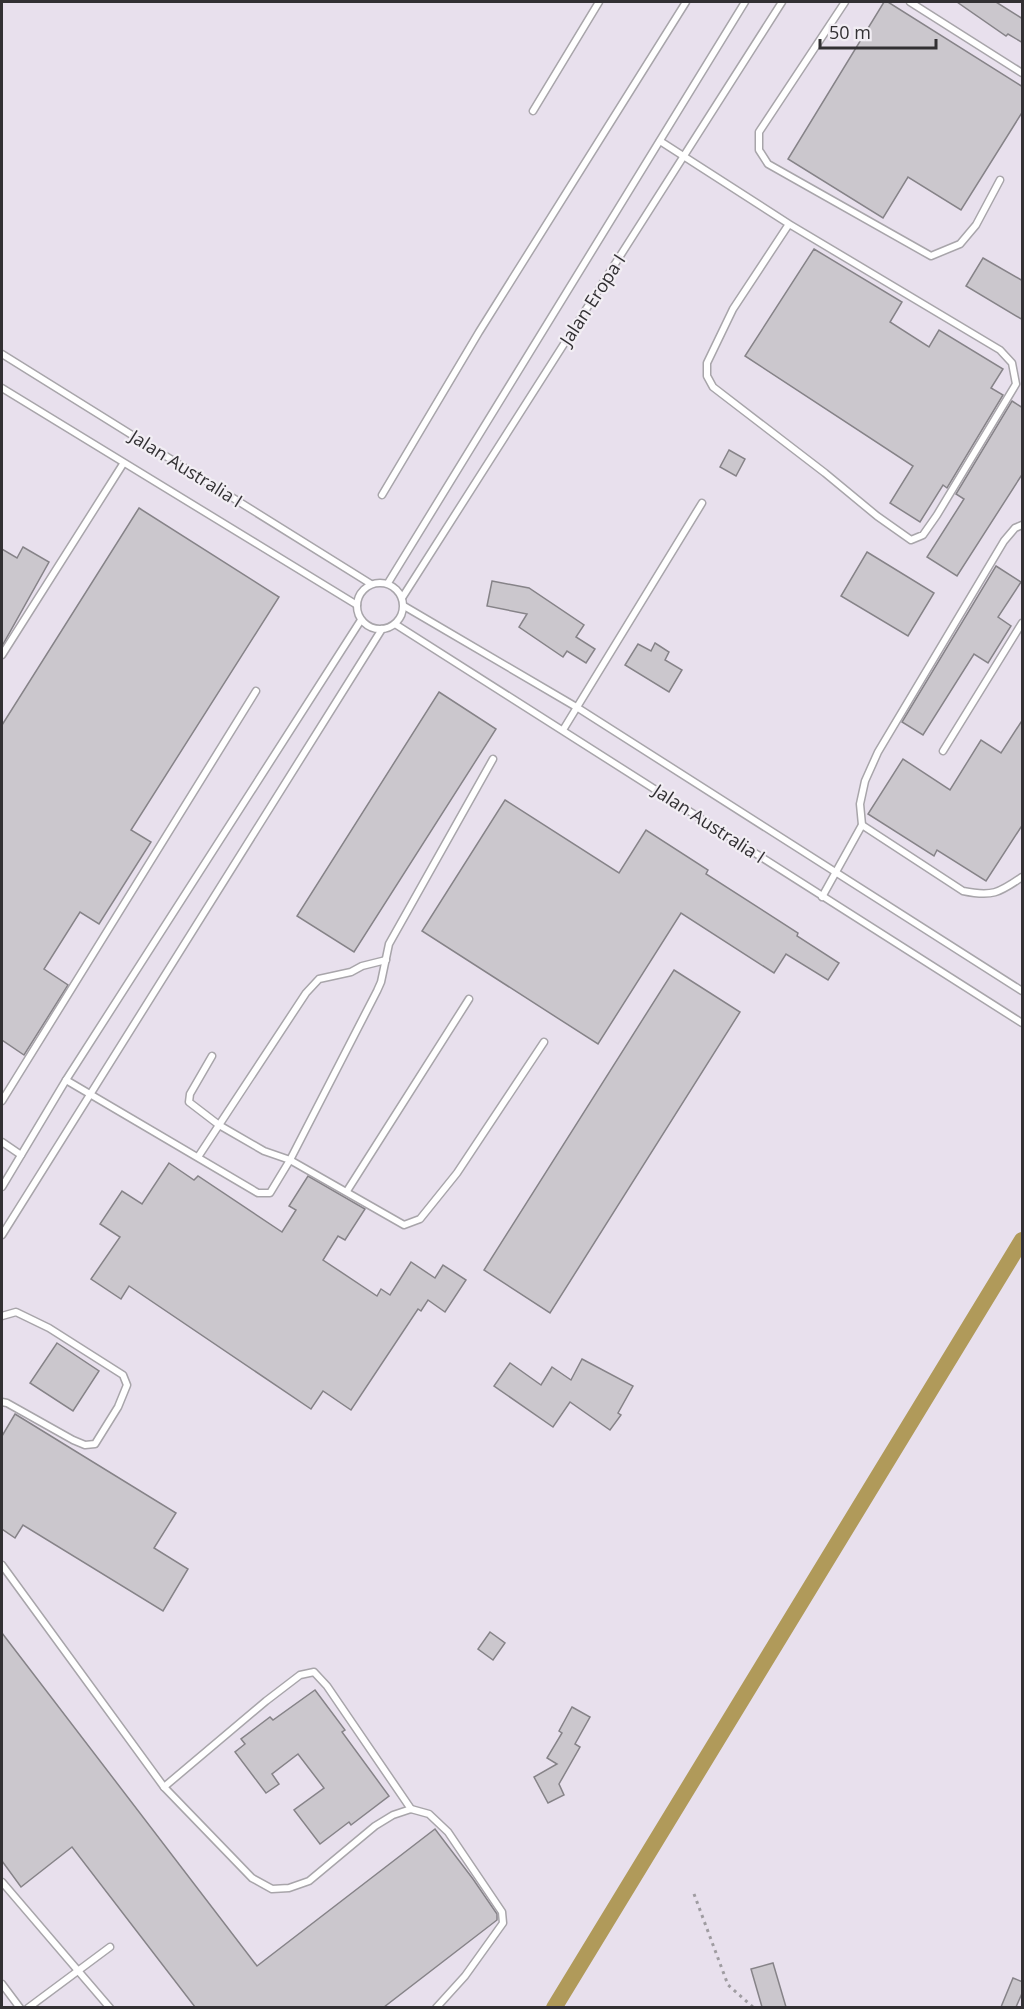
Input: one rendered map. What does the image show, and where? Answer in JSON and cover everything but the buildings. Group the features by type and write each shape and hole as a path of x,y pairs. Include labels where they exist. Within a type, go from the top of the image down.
{"lane":[{"path":"533,111 599,2"},
{"path":"382,495 479,332 686,2"},
{"name":"Jalan Eropa I","path":"388,583 745,2"},
{"name":"Jalan Eropa I","path":"402,598 782,2"},
{"path":"845,2 759,132 759,150 768,164 931,256 960,244 976,225 1000,180"},
{"path":"910,2 1023,73"},
{"path":"660,141 789,224 1000,350 1012,363 1016,384 937,515 923,535 911,540 712,387 707,376 707,363 733,309 789,224"},
{"name":"Jalan Australia I","path":"2,354 370,584"},
{"name":"Jalan Australia I","path":"2,388 357,605"},
{"path":"2,655 123,464"},
{"path":"563,729 702,503"},
{"path":"822,897 862,825 860,804 865,781 878,752 1004,541 1015,528 1023,525"},
{"path":"388,583 397,589 404,606 395,624 382,629 370,627 361,620 357,605 361,592 370,584 388,583"},
{"name":"Jalan Australia I","path":"404,606 578,708 1023,990"},
{"path":"2,1187 66,1080 361,620"},
{"path":"943,751 1023,623"},
{"name":"Jalan Australia I","path":"395,624 1023,1023"},
{"path":"2,1235 382,629"},
{"path":"2,1101 256,691"},
{"path":"66,1080 90,1092 258,1193 270,1193 290,1160 377,991 389,944 493,759"},
{"path":"862,825 963,891 982,895 1002,891 1023,877"},
{"path":"198,1157 306,993 319,979 351,972 362,966 386,960"},
{"path":"347,1191 469,999"},
{"path":"212,1056 190,1095 189,1102 219,1125 264,1151 290,1160 404,1225 420,1219 457,1173 544,1042"},
{"path":"2,1142 21,1155"},
{"path":"2,1316 16,1312 49,1328 123,1375 128,1385 118,1407 95,1444 86,1445 73,1440 2,1402"},
{"path":"2,1565 164,1787 252,1878 272,1889 289,1888 309,1881 375,1826 393,1815 411,1809 429,1814 448,1832 504,1917 503,1923 465,1976 436,2007"},
{"path":"164,1787 266,1701 300,1675 314,1672 327,1686 411,1809"},
{"path":"2,1882 110,2007"},
{"path":"28,2007 110,1947"},
{"path":"2,1984 20,2007"}],"path":[{"path":"694,1894 728,1985 754,2007"}],"shaded area":[{"path":"2,2 1022,2 1022,2007 2,2008"}],"waterway":[{"path":"554,2008 1022,1240"}]}
